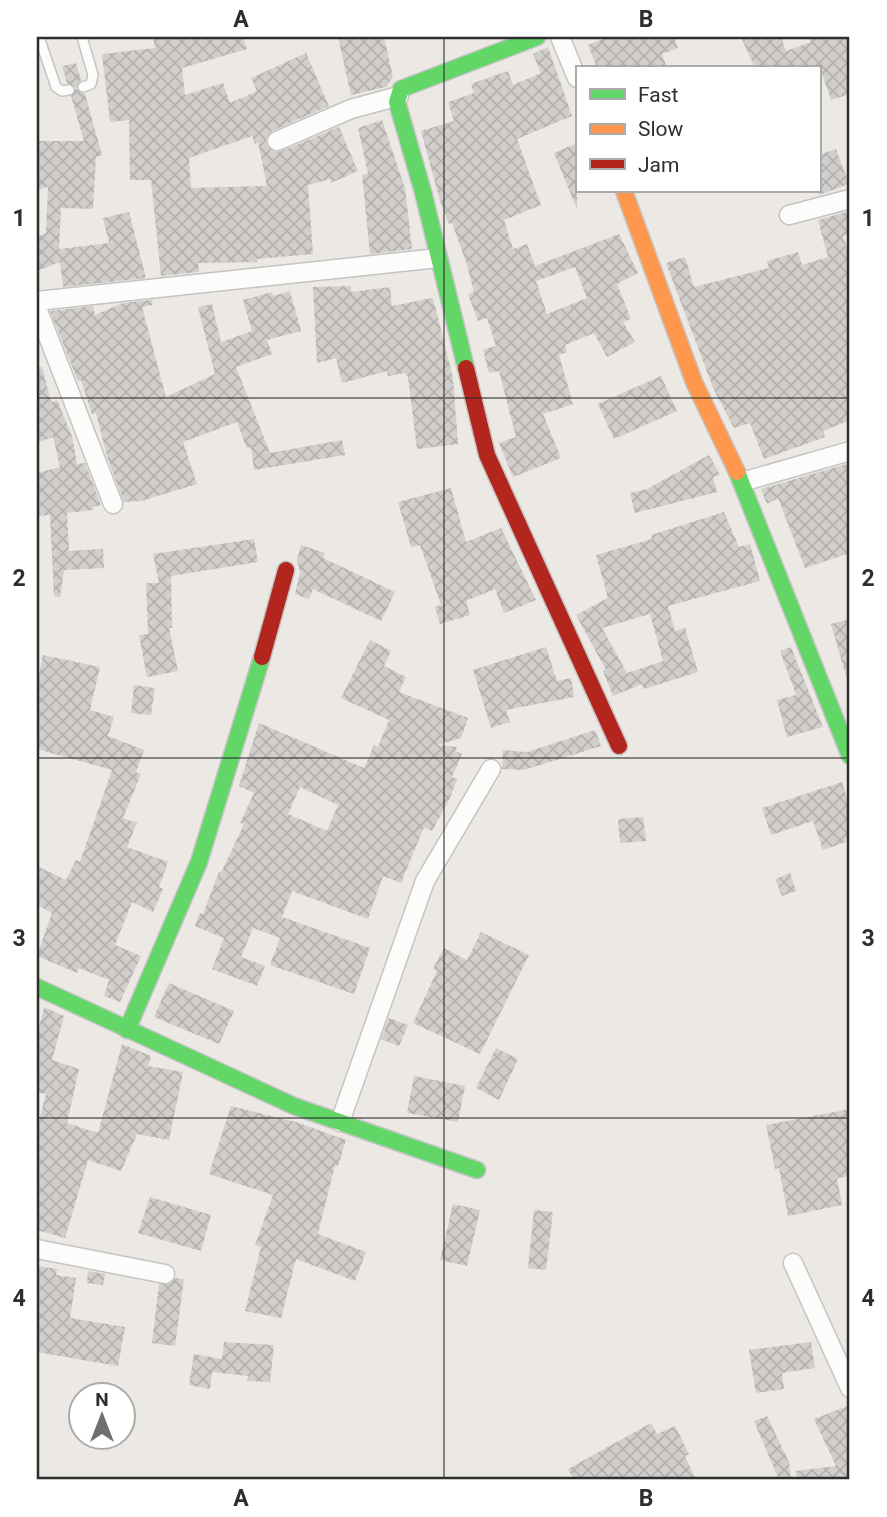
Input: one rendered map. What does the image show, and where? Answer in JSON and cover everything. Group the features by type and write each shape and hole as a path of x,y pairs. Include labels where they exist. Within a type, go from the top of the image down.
{"street":[{"path":"537,37 401,89 397,102 423,192 487,455 619,746"},
{"path":"561,37 576,75"},
{"path":"277,141 351,109 399,96"},
{"path":"624,192 694,382 742,482 843,720 850,756"},
{"path":"789,215 850,199"},
{"path":"37,301 438,258"},
{"path":"37,308 113,505"},
{"path":"742,482 850,451"},
{"path":"127,1030 199,862 245,718 286,570"},
{"path":"340,1122 425,881 491,769"},
{"path":"37,987 294,1106 477,1170"},
{"path":"37,1249 165,1274"},
{"path":"793,1263 850,1388"}],"lane":[{"path":"39,37 56,87 62,91 69,90"},
{"path":"82,37 93,75 91,84 83,87"}],"building":[{"path":"153,37 243,37 247,49 182,68 185,95 223,83 230,103 257,91 251,78 306,53 329,106 272,131 266,139 267,146 275,152 282,151 339,127 358,171 331,183 330,179 308,185 313,254 257,259 257,262 198,263 199,272 161,276 151,180 130,180 129,120 110,122 102,54 155,48","holes":["252,136 255,144 258,142 267,186 191,188 189,158"]},
{"path":"338,37 384,37 393,77 386,87 351,95"},
{"path":"608,37 674,37 678,48 662,54 666,66 596,66 588,45"},
{"path":"741,37 781,37 786,51 811,42 809,37 850,37 850,94 831,100 820,66 754,66"},
{"path":"548,47 572,116 517,139 541,205 504,220 513,249 527,244 535,266 619,234 638,273 617,284 631,319 623,322 635,342 607,357 594,333 565,345 567,352 559,355 573,404 543,414 561,458 513,477 499,443 516,437 499,371 489,373 483,350 496,346 487,318 478,321 468,294 474,292 467,265 452,223 449,224 440,201 421,131 454,121 448,102 474,93 471,84 508,71 513,85 541,73 533,54","holes":["575,267 587,298 547,314 536,281"]},
{"path":"76,63 81,80 76,89 85,94 102,155 96,157 93,209 61,208 59,249 109,243 103,218 129,212 146,278 63,287 60,262 37,271 37,237 46,233 48,187 37,190 37,141 84,141 71,96 76,88 67,83 62,66"},
{"path":"382,120 405,188 412,249 370,254 362,175 368,173 358,128"},
{"path":"576,143 577,209 554,153"},
{"path":"836,149 849,184 819,195 820,155"},
{"path":"850,211 850,234 843,236 850,258 850,420 823,431 825,437 764,459 750,423 734,428 714,390 666,263 685,257 694,287 769,268 767,261 798,252 802,265 828,257 818,220"},
{"path":"351,286 351,292 390,287 392,306 433,298 453,378 458,444 417,449 408,377 404,373 388,376 387,371 342,383 336,358 317,363 313,287"},
{"path":"290,291 301,331 267,340 272,354 236,367 270,453 342,440 345,455 254,470 251,447 247,449 237,422 183,442 197,484 141,501 124,502 107,456 96,413 92,414 81,380 78,381 50,311 93,306 95,315 123,303 152,300 153,305 142,307 166,397 215,374 198,307 212,304 221,342 252,331 243,300 272,292 273,296"},
{"path":"37,367 42,367 51,402 57,400 72,436 77,464 85,463 101,505 92,507 93,510 67,513 69,551 103,549 104,568 64,570 60,597 54,596 50,515 38,516 37,473 60,467 53,437 37,443"},
{"path":"661,376 677,411 614,439 598,404"},
{"path":"709,455 720,475 713,477 717,492 635,513 630,493 647,489"},
{"path":"850,463 850,553 805,568 778,498 767,504 761,489"},
{"path":"451,488 466,542 501,528 536,600 504,613 495,589 466,601 470,615 440,624 435,607 441,605 420,545 411,547 398,502"},
{"path":"724,512 739,547 750,544 760,581 668,606 675,631 685,628 698,672 644,689 642,684 613,696 603,671 606,670 576,615 608,598 596,555 652,539 651,535","holes":["650,614 663,661 627,673 602,628"]},
{"path":"254,539 258,562 171,576 172,628 169,628 178,671 147,677 139,635 148,634 146,583 159,583 153,554"},
{"path":"301,545 325,553 323,558 395,592 381,621 313,589 309,599 295,594 300,573 297,560"},
{"path":"850,619 850,676 846,676 831,624"},
{"path":"370,640 391,651 384,666 406,677 399,692 468,718 461,738 437,745 457,747 455,751 462,754 452,777 457,779 450,798 432,831 424,827 401,883 383,876 368,919 292,891 282,917 370,948 354,994 270,965 280,938 253,928 241,957 265,966 257,986 212,969 224,938 195,926 244,824 240,823 254,793 239,786 259,723 364,768 374,745 378,747 389,720 341,698","holes":["300,787 338,805 327,831 288,814"]},
{"path":"546,647 557,681 571,678 574,697 506,710 510,722 491,728 473,670"},
{"path":"791,647 823,727 787,737 777,700 796,695 780,651"},
{"path":"43,655 100,667 90,710 114,717 108,736 144,750 136,772 141,774 123,818 137,823 127,847 168,862 159,887 163,889 153,912 132,902 115,945 141,956 120,1002 104,996 109,980 79,968 77,973 37,956 52,913 37,905 37,866 66,880 76,860 80,862 112,770 37,749 37,684"},
{"path":"134,685 155,688 151,715 131,713"},
{"path":"595,730 601,746 524,770 502,769 503,750 527,752"},
{"path":"842,782 850,808 850,837 845,839 846,842 823,850 813,821 771,835 762,808"},
{"path":"643,817 646,841 620,843 618,819"},
{"path":"790,873 796,891 782,896 775,879"},
{"path":"481,932 529,955 480,1054 413,1023 437,971 433,969 444,948 467,960"},
{"path":"169,983 234,1011 219,1044 154,1017"},
{"path":"44,1007 64,1016 52,1060 79,1069 67,1123 98,1133 122,1044 151,1056 148,1066 183,1072 169,1140 137,1134 121,1171 88,1160 65,1238 37,1230 37,1128 46,1094 37,1092 37,1036"},
{"path":"389,1018 408,1025 399,1046 381,1039"},
{"path":"496,1048 518,1059 499,1100 476,1088"},
{"path":"414,1076 465,1086 458,1122 407,1113"},
{"path":"231,1106 296,1122 346,1140 338,1166 335,1165 318,1234 366,1252 355,1281 296,1259 281,1318 245,1311 261,1247 255,1245 273,1195 209,1174"},
{"path":"850,1109 850,1176 837,1178 842,1205 788,1216 779,1168 775,1169 766,1125"},
{"path":"150,1197 211,1215 201,1251 138,1233"},
{"path":"453,1204 480,1210 467,1266 440,1260"},
{"path":"534,1210 553,1212 546,1270 528,1268"},
{"path":"37,1266 57,1269 56,1275 76,1278 70,1318 125,1327 118,1366 37,1352"},
{"path":"88,1271 105,1274 103,1285 87,1283"},
{"path":"175,1278 184,1279 175,1346 152,1343 159,1284 169,1284"},
{"path":"224,1342 274,1345 270,1382 247,1381 248,1376 212,1372 210,1389 189,1385 194,1354 222,1359"},
{"path":"811,1342 815,1368 782,1373 784,1389 756,1393 749,1350"},
{"path":"850,1405 850,1480 797,1480 796,1471 836,1466 814,1419"},
{"path":"767,1416 789,1462 791,1480 779,1480 754,1421"},
{"path":"651,1423 657,1434 675,1426 689,1454 685,1456 696,1480 574,1480 568,1469"}],"traffic: fast":[{"path":"466,368 423,192 397,102 401,89 537,37"},
{"path":"737,472 850,756"},
{"path":"127,1030 199,862 262,657"},
{"path":"37,987 294,1106 477,1170"}],"traffic: slow":[{"path":"624,192 694,382 737,472"}],"traffic: jam":[{"path":"466,368 487,455 619,746"},
{"path":"262,657 286,570"}]}
